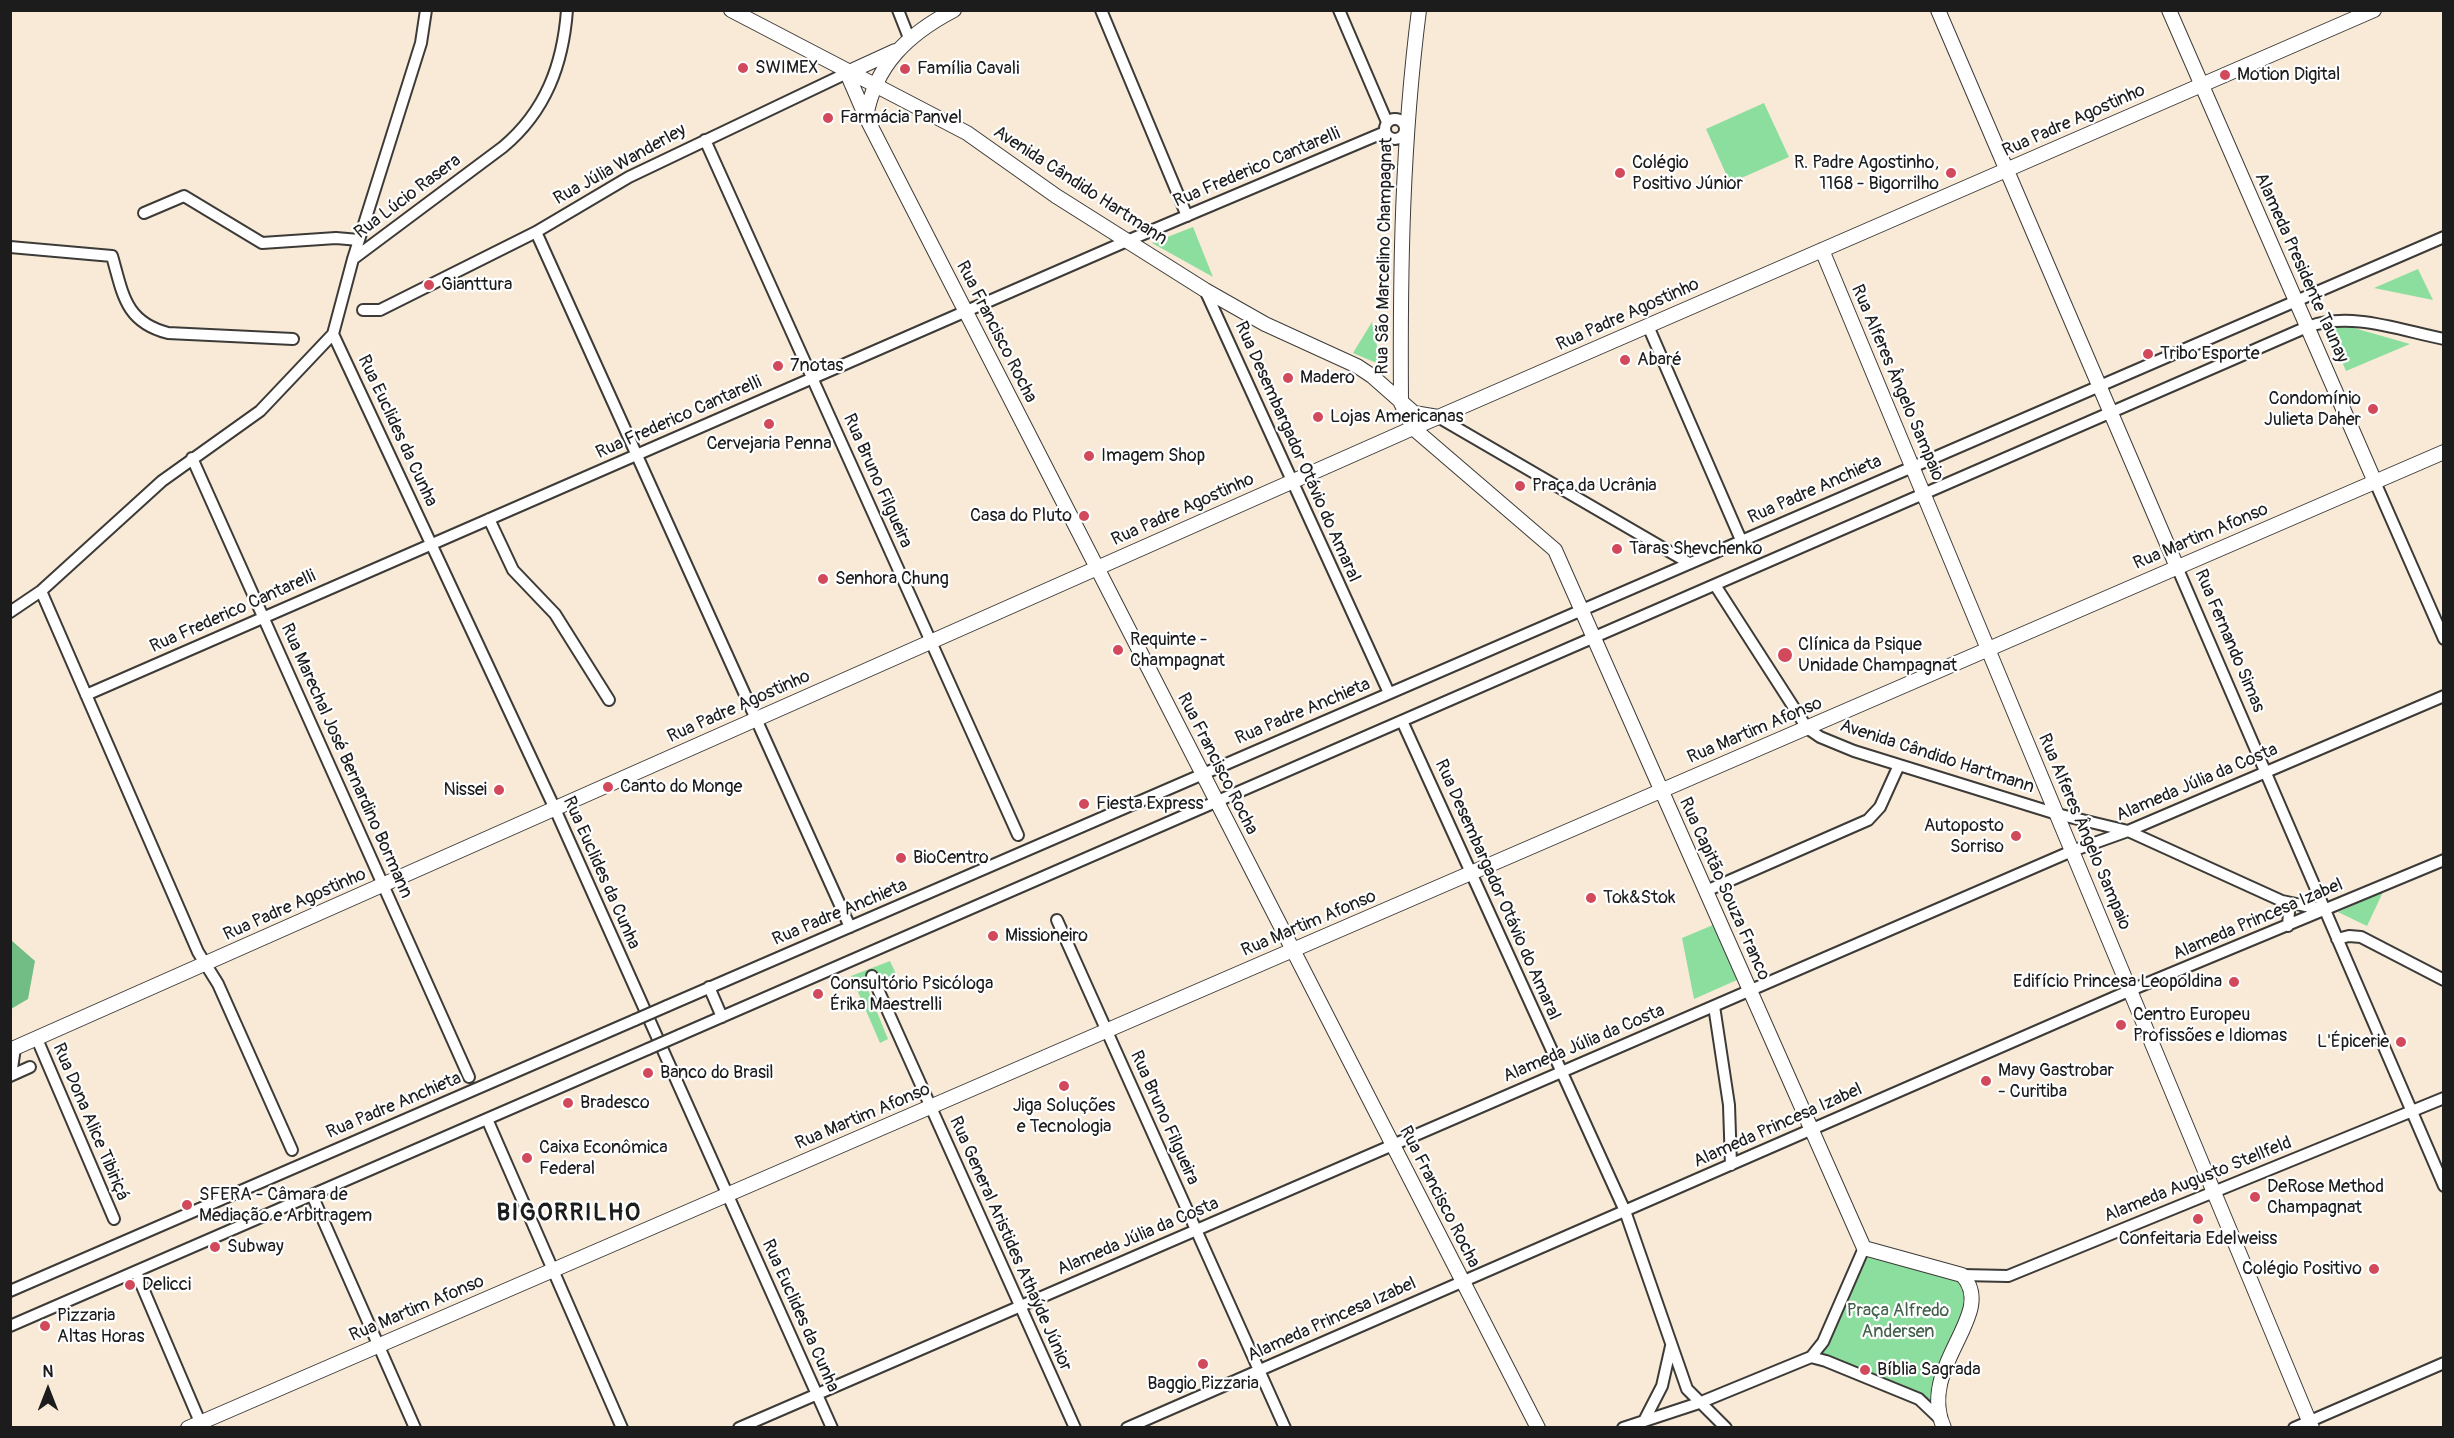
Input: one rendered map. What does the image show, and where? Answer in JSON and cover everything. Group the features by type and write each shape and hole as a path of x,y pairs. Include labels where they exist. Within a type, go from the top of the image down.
{"main road":[{"name":"Avenida Cândido Hartmann","path":"731,10 847,73 967,133 1056,196 1205,290 1265,324 1357,366 1385,386 1401,403"},
{"name":"Rua Júlia Wanderley","path":"874,86 897,50 909,38 954,10"},
{"name":"Rua São Marcelino Champagnat","path":"1413,428 1401,403 1399,265 1405,130 1419,10"},
{"name":"Rua Fernando Simas","path":"1938,10 2177,567"},
{"name":"Alameda Presidente Taunay","path":"2169,10 2374,482"},
{"name":"Rua Padre Agostinho","path":"13,1049 1413,428 2374,10"},
{"name":"Rua Júlia Wanderley","path":"847,73 897,50"},
{"name":"Rua Francisco Rocha","path":"847,73 866,117 1538,1428"},
{"path":"866,117 874,86"},
{"name":"Rua Alferes Ângelo Sampaio","path":"1822,250 2311,1424"},
{"path":"1401,403 1422,416 1438,417"},
{"name":"Rua Capitão Souza Franco","path":"1413,428 1464,474 1549,543 1594,638 1864,1248"},
{"name":"Rua Martim Afonso","path":"194,1425 2444,452"},
{"path":"1864,1248 1962,1275 1973,1291 1973,1305 1942,1372 1938,1390 1941,1423"}],"street":[{"path":"353,259 421,43 426,10"},
{"name":"Rua Lúcio Rasera","path":"10,612 41,591 162,481 260,411 333,334 353,259 503,147 522,130 542,102 558,68 565,38 567,10"},
{"path":"898,10 909,38"},
{"path":"1101,10 1187,216"},
{"path":"1339,10 1389,138 1396,140 1402,137 1405,130 1399,120 1386,127"},
{"name":"Rua Júlia Wanderley","path":"363,310 380,310 536,232 629,177 847,73"},
{"name":"Rua Frederico Cantarelli","path":"86,695 1187,216 1386,127"},
{"name":"Rua Bruno Filgueira","path":"705,140 1018,835"},
{"path":"144,213 184,196 262,243 336,238 359,240"},
{"path":"536,232 850,927"},
{"name":"Rua Padre Anchieta","path":"10,1291 2444,237"},
{"path":"10,247 112,256 122,292 131,311 146,325 168,333 293,339"},
{"name":"Rua Desembargador Otávio do Amaral","path":"1205,290 1389,693"},
{"path":"10,1326 2307,327 2321,322 2343,319 2444,339"},
{"path":"1648,326 1741,540"},
{"name":"Rua Euclides da Cunha","path":"333,334 555,809 832,1428"},
{"path":"1438,417 1689,563"},
{"name":"Rua Marechal José Bernardino Bormann","path":"192,458 469,1077"},
{"name":"Alameda Presidente Taunay","path":"2374,482 2444,639"},
{"path":"489,519 513,570 555,614 609,700"},
{"name":"Rua Fernando Simas","path":"2177,567 2444,1185"},
{"name":"Avenida Cândido Hartmann","path":"1715,585 1807,728 1835,744 2057,814 2128,831 2282,902 2325,910"},
{"path":"41,591 205,964 218,984 292,1150"},
{"name":"Alameda Júlia da Costa","path":"740,1428 2072,851 2128,831 2444,696"},
{"name":"Rua Desembargador Otávio do Amaral","path":"1402,721 1625,1211 1687,1389 1726,1428"},
{"path":"1706,891 1868,820 1880,807 1899,765"},
{"name":"Alameda Princesa Izabel","path":"1127,1428 2131,990 2444,860"},
{"path":"2282,902 2289,912 2288,926"},
{"name":"Rua Bruno Filgueira","path":"1057,920 1286,1428"},
{"path":"2337,939 2347,936 2361,937 2444,980"},
{"name":"Rua General Aristides Athaýde Júnior","path":"872,976 1075,1428"},
{"path":"710,987 722,1017"},
{"path":"1714,1006 1729,1105 1731,1165"},
{"name":"Rua Dona Alice Tibiriçá","path":"37,1039 114,1219"},
{"path":"13,1049 11,1075 30,1067"},
{"name":"Alameda Augusto Stellfeld","path":"1962,1275 2008,1276 2444,1098"},
{"path":"487,1119 622,1428"},
{"path":"312,1195 415,1428"},
{"path":"1623,1428 1699,1403 1810,1358 1823,1342 1864,1248"},
{"path":"136,1272 194,1425"},
{"path":"1645,1419 1662,1386 1672,1346"},
{"path":"1810,1358 1826,1361 1919,1399 1941,1423"},
{"path":"2294,1428 2311,1424 2444,1363"},
{"path":"1156,1415 1160,1428"}],"green space":[{"path":"1764,103 1789,157 1730,183 1706,129"},
{"path":"1193,227 1213,277 1152,243"},
{"path":"2418,269 2433,300 2374,288"},
{"path":"1372,322 1381,365 1353,353"},
{"path":"2340,324 2410,344 2346,371 2329,331 2330,326"},
{"path":"2383,892 2367,926 2338,912"},
{"path":"1713,925 1737,980 1694,999 1682,938"},
{"path":"11,940 35,961 28,999 11,1009"},
{"path":"890,961 896,974 866,985 888,1039 880,1043 851,976"},
{"name":"Praça Alfredo Andersen","path":"1864,1248 1962,1275 1973,1291 1933,1411 1820,1359 1818,1349"}],"place":[{"name":"SWIMEX","path":"743,68"},
{"name":"Família Cavali","path":"905,69"},
{"name":"Motion Digital","path":"2225,75"},
{"name":"Farmácia Panvel","path":"828,118"},
{"name":"Colégio Positivo Júnior","path":"1620,173"},
{"name":"R. Padre Agostinho, 1168 - Bigorrilho","path":"1951,173"},
{"name":"Gianttura","path":"429,285"},
{"name":"Tribo Esporte","path":"2148,354"},
{"name":"Abaré","path":"1625,360"},
{"name":"7notas","path":"778,366"},
{"name":"Madero","path":"1288,378"},
{"name":"Condomínio Julieta Daher","path":"2373,409"},
{"name":"Lojas Americanas","path":"1318,417"},
{"name":"Cervejaria Penna","path":"769,424"},
{"name":"Imagem Shop","path":"1089,456"},
{"name":"Praça da Ucrânia","path":"1520,486"},
{"name":"Casa do Pluto","path":"1084,516"},
{"name":"Taras Shevchenko","path":"1617,549"},
{"name":"Senhora Chung","path":"823,579"},
{"name":"Requinte - Champagnat","path":"1118,650"},
{"name":"Clínica da Psique Unidade Champagnat","path":"1785,655"},
{"name":"Canto do Monge","path":"608,787"},
{"name":"Nissei","path":"499,790"},
{"name":"Fiesta Express","path":"1084,804"},
{"name":"Autoposto Sorriso","path":"2016,836"},
{"name":"BioCentro","path":"901,858"},
{"name":"Tok&Stok","path":"1591,898"},
{"name":"Missioneiro","path":"993,936"},
{"name":"Edifício Princesa Leopoldina","path":"2234,982"},
{"name":"Consultório Psicóloga Érika Maestrelli","path":"818,994"},
{"name":"Centro Europeu Profissões e Idiomas","path":"2121,1025"},
{"name":"L'Épicerie","path":"2401,1042"},
{"name":"Banco do Brasil","path":"648,1073"},
{"name":"Mavy Gastrobar - Curitiba","path":"1986,1081"},
{"name":"Jiga Soluções e Tecnologia","path":"1064,1086"},
{"name":"Bradesco","path":"568,1103"},
{"name":"Caixa Econômica Federal","path":"527,1158"},
{"name":"DeRose Method Champagnat","path":"2255,1197"},
{"name":"SFERA - Câmara de Mediação e Arbitragem","path":"187,1205"},
{"name":"Confeitaria Edelweiss","path":"2198,1219"},
{"name":"Subway","path":"215,1247"},
{"name":"Colégio Positivo","path":"2374,1269"},
{"name":"Delicci","path":"130,1285"},
{"name":"Pizzaria Altas Horas","path":"45,1326"},
{"name":"Baggio Pizzaria","path":"1203,1364"},
{"name":"Bíblia Sagrada","path":"1865,1370"}],"district":[{"name":"BIGORRILHO","path":"569,1214"}]}
